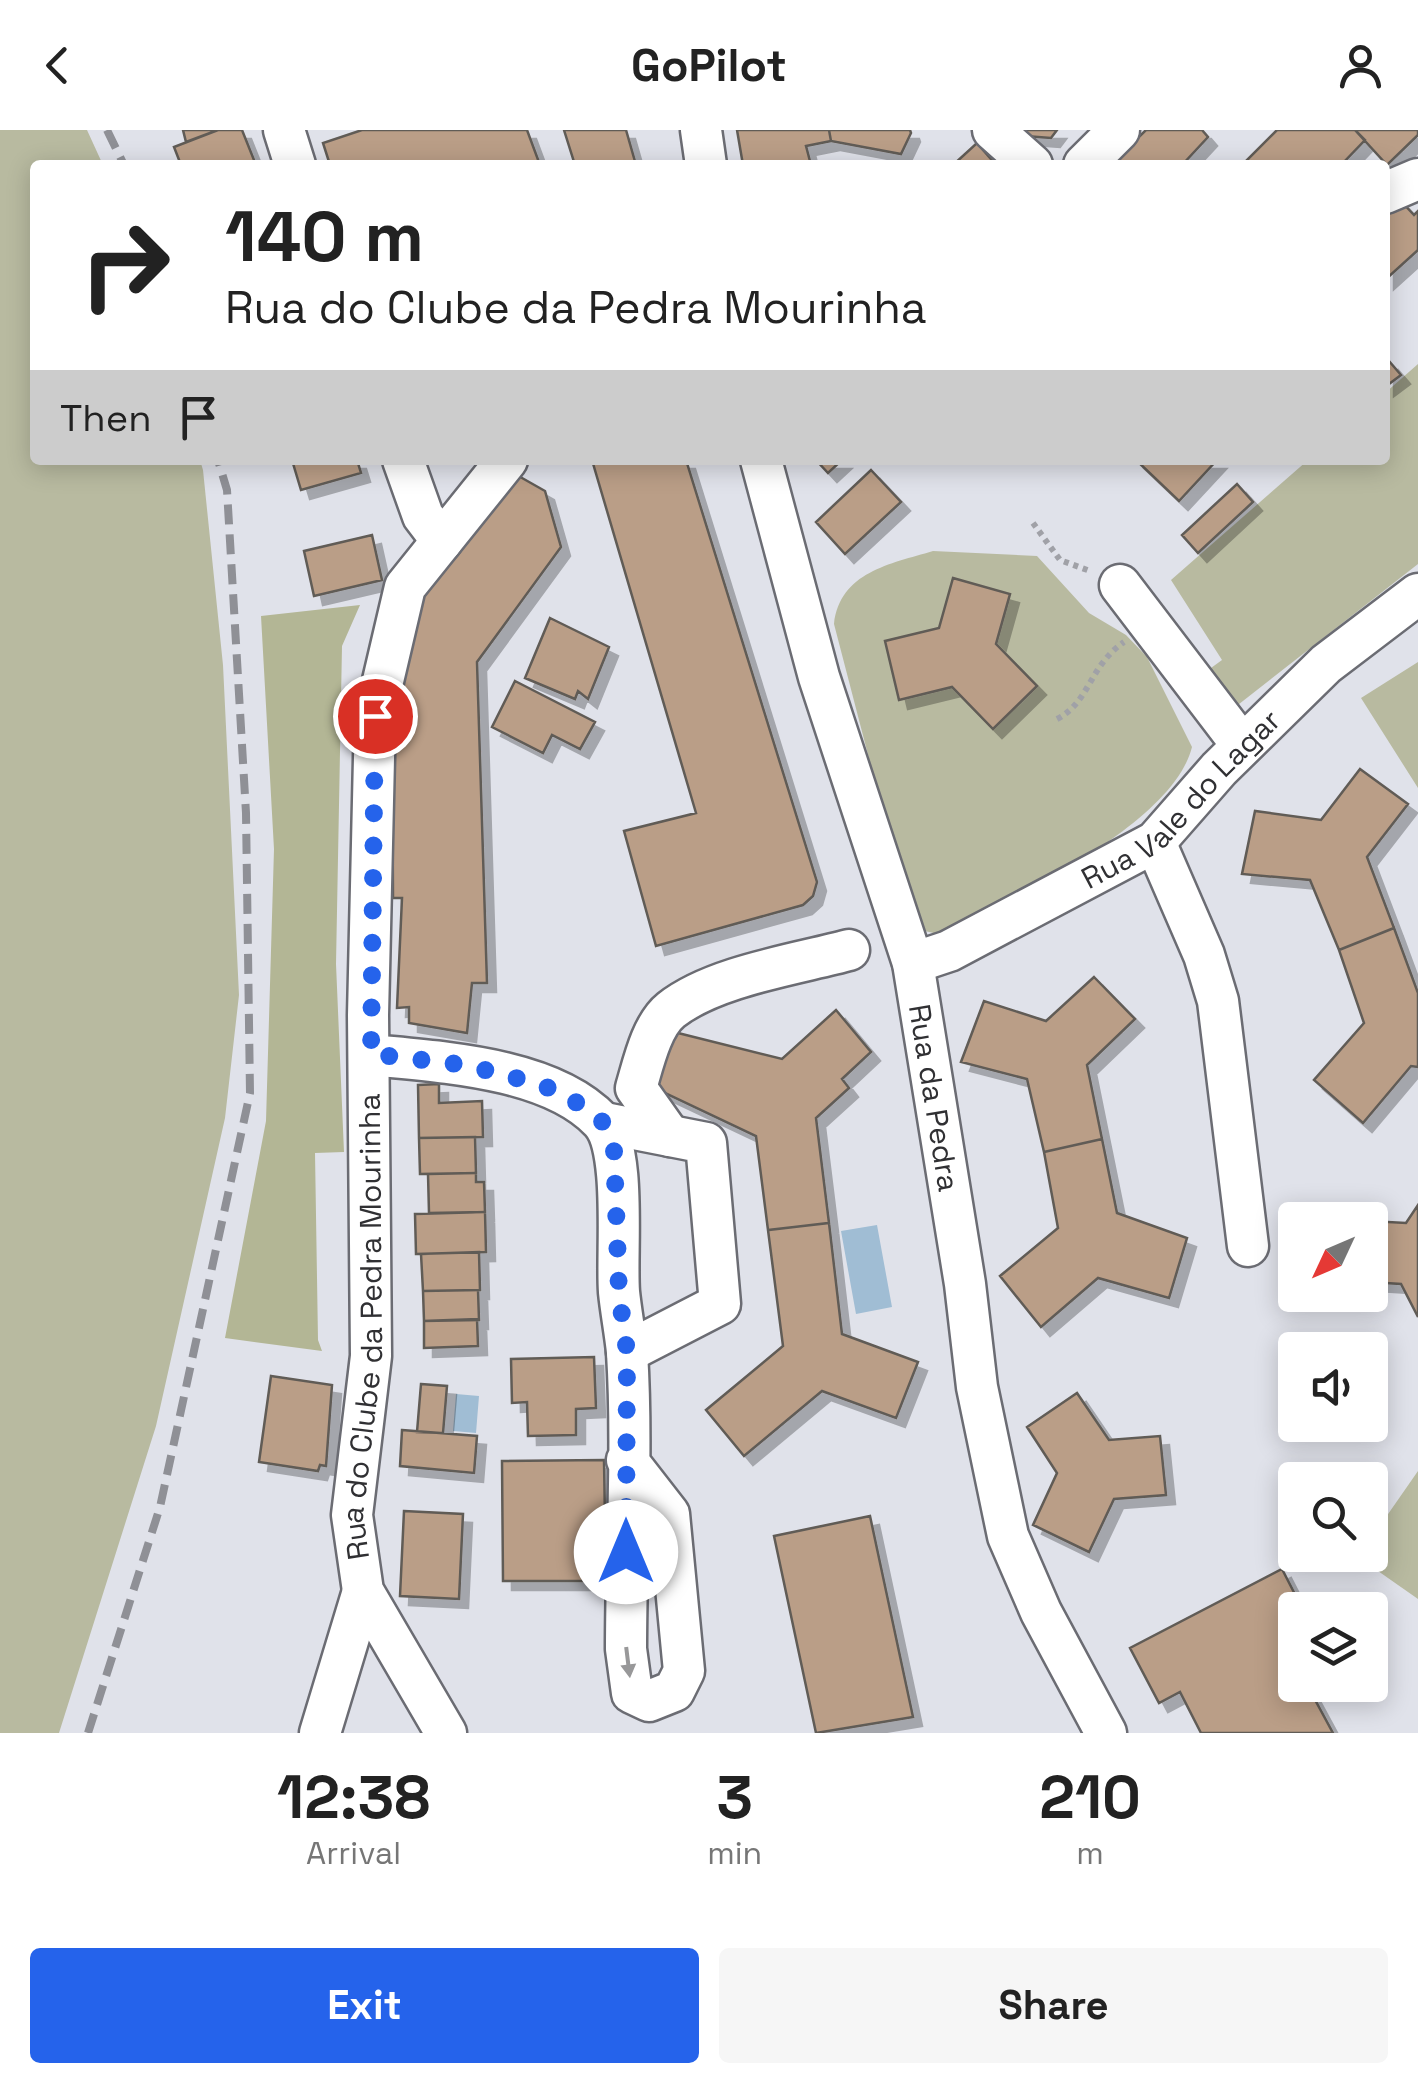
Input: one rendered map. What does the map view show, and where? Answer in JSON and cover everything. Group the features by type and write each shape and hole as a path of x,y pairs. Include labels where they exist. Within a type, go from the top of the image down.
{"street":[{"path":"284,130 293,160"},
{"path":"701,130 705,160"},
{"path":"993,130 1026,160"},
{"path":"1089,160 1118,130"},
{"path":"1390,191 1418,178"},
{"path":"405,465 423,516 442,541"},
{"name":"Rua do Clube da Pedra Mourinha","path":"446,1733 364,1591 352,1514 370,1356 375,716 404,587 504,465"},
{"name":"Rua da Pedra","path":"762,465 819,677 914,963 977,1387 1008,1536 1041,1612 1106,1733"},
{"path":"1120,585 1242,745"},
{"name":"Rua Vale do Lagar","path":"914,963 949,951 1155,842 1242,745 1326,664 1418,594"},
{"path":"1155,842 1204,955 1218,1001 1248,1246"},
{"path":"670,1136 636,1088 649,1047 669,1011 725,984 849,950"},
{"path":"371,1054 466,1065 535,1083 565,1094 604,1123 706,1143 720,1304 627,1352"},
{"path":"604,1123 614,1150 619,1293 627,1352 626,1649 632,1693 649,1701 674,1690 684,1671 669,1514 627,1460"},
{"path":"320,1733 364,1591"}],"path":[{"path":"1034,522 1044,542 1069,567 1120,585"},
{"path":"1057,719 1076,708 1098,663 1150,624"}],"green space":[{"path":"0,130 87,130 101,160 30,160 30,465 202,465 223,665 239,995 225,1118 156,1426 59,1733 0,1733"},
{"path":"1418,364 1418,564 1234,708 1211,668 1222,660 1171,580 1302,465 1390,465 1390,389"},
{"path":"933,551 1037,556 1089,613 1126,635 1147,657 1192,747 1179,775 1126,829 1054,876 956,930 938,934 916,929 910,916 834,624 838,606 857,581 884,566"},
{"path":"360,605 342,646 336,964 344,1152 315,1153 318,1340 322,1351 225,1338 266,1121 274,849 261,616"},
{"path":"1418,662 1418,788 1361,698"},
{"path":"1418,1471 1418,1599 1379,1572 1388,1572 1388,1514"}],"water":[{"path":"877,1225 892,1307 856,1314 841,1231"},
{"path":"456,1394 479,1396 476,1433 453,1431"}],"building":[{"path":"183,130 218,130 186,142"},
{"path":"218,130 242,130 254,160 179,160 174,147"},
{"path":"362,130 527,130 538,160 328,160 323,143"},
{"path":"564,130 626,130 635,160 573,160"},
{"path":"737,130 829,130 831,141 806,146 810,160 742,160"},
{"path":"829,130 911,133 901,154 831,141"},
{"path":"1020,130 1057,130 1051,138 1025,136"},
{"path":"1146,130 1202,130 1208,137 1187,160 1115,160"},
{"path":"1277,130 1355,130 1365,140 1346,160 1247,160"},
{"path":"1355,130 1418,130 1418,135 1390,162 1382,160"},
{"path":"977,143 992,160 958,160"},
{"path":"1399,199 1414,215 1418,211 1418,250 1390,275 1390,208"},
{"path":"1390,362 1401,375 1390,383"},
{"path":"294,465 359,465 361,473 301,490"},
{"path":"593,465 688,465 817,882 813,896 803,905 656,946 624,831 696,813"},
{"path":"821,465 837,465 828,473"},
{"path":"1141,465 1212,465 1179,501"},
{"path":"871,470 901,502 845,554 816,522"},
{"path":"515,474 545,491 561,547 477,662 487,983 472,983 467,1033 409,1023 409,1007 397,1008 402,898 393,898 392,728 412,607"},
{"path":"1237,484 1253,502 1198,553 1182,535"},
{"path":"372,535 382,580 314,596 304,551"},
{"path":"953,578 1010,594 996,644 1037,686 993,729 952,687 899,700 885,641 939,628"},
{"path":"550,618 609,647 588,699 578,691 575,699 525,678"},
{"path":"515,681 595,722 580,749 552,735 543,753 492,727"},
{"path":"1360,769 1408,804 1367,857 1394,928 1339,950 1310,880 1242,874 1255,811 1321,820"},
{"path":"1394,928 1418,993 1418,1067 1411,1066 1363,1123 1314,1080 1364,1023 1339,950"},
{"path":"1094,977 1135,1019 1087,1065 1102,1139 1044,1152 1027,1079 961,1062 984,1001 1046,1021"},
{"path":"836,1010 871,1052 842,1079 849,1088 816,1118 829,1223 768,1230 756,1136 650,1086 674,1032 782,1059"},
{"path":"439,1084 439,1103 482,1101 483,1137 419,1138 418,1085"},
{"path":"475,1137 476,1173 420,1174 419,1138"},
{"path":"1102,1139 1117,1213 1187,1238 1169,1298 1098,1278 1041,1327 1000,1276 1058,1228 1044,1152"},
{"path":"476,1173 476,1182 484,1182 485,1212 429,1213 428,1174"},
{"path":"1418,1205 1418,1317 1401,1284 1388,1283 1388,1222 1406,1223"},
{"path":"485,1212 486,1252 416,1254 415,1214"},
{"path":"829,1223 842,1334 918,1362 896,1418 822,1391 744,1456 706,1410 783,1346 768,1230"},
{"path":"479,1252 480,1290 423,1291 421,1254"},
{"path":"478,1290 479,1320 424,1321 423,1291"},
{"path":"477,1319 478,1346 424,1348 424,1321"},
{"path":"594,1357 596,1408 576,1409 576,1435 528,1436 527,1402 512,1403 511,1359"},
{"path":"271,1376 332,1385 326,1466 320,1465 318,1471 259,1462"},
{"path":"421,1384 447,1386 443,1433 417,1432"},
{"path":"1077,1393 1109,1440 1160,1436 1166,1495 1114,1499 1089,1552 1033,1525 1057,1473 1027,1427"},
{"path":"402,1430 477,1436 474,1473 400,1466"},
{"path":"604,1460 606,1581 503,1581 502,1461"},
{"path":"404,1511 463,1514 459,1599 400,1596"},
{"path":"870,1516 913,1717 816,1733 774,1536"},
{"path":"1278,1571 1284,1572 1294,1592 1278,1592 1278,1702 1316,1702 1333,1733 1201,1733 1180,1692 1159,1703 1130,1648"}],"railway":[{"path":"107,130 122,160"},
{"path":"88,1733 160,1507 250,1093 246,813 227,490 220,465"}],"route":[{"path":"375,716 368,1016 371,1054 466,1065 565,1094 604,1123 614,1150 619,1293 627,1352 626,1552"}]}
